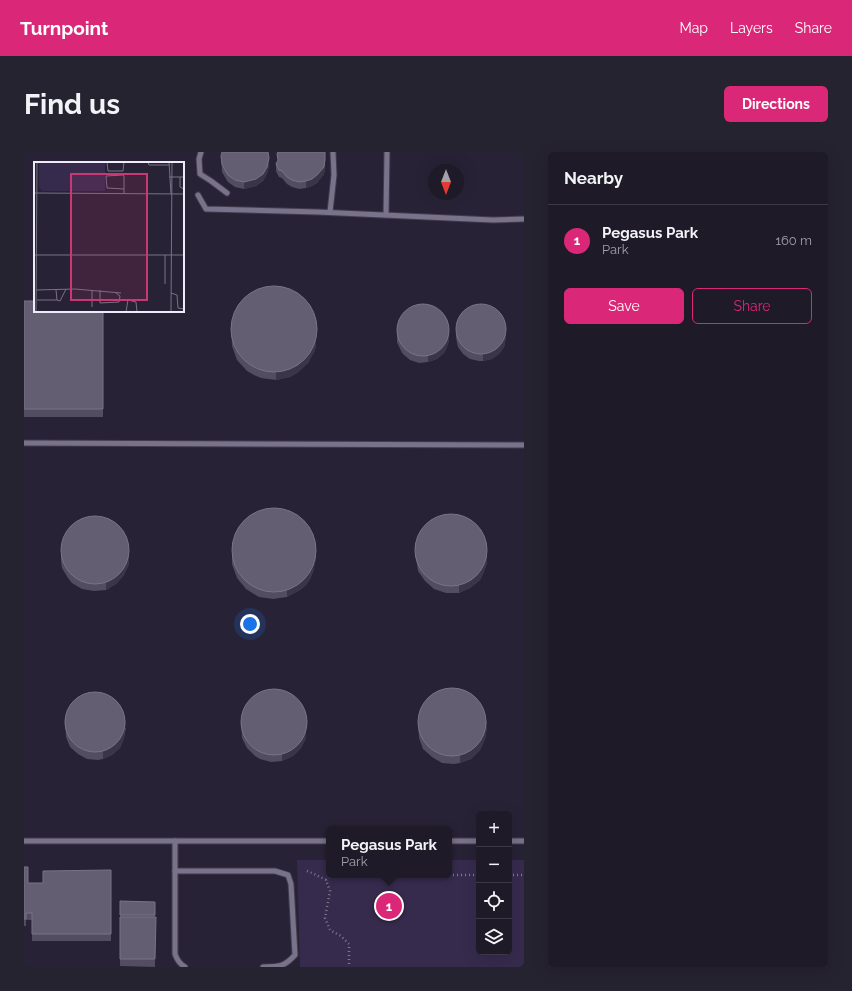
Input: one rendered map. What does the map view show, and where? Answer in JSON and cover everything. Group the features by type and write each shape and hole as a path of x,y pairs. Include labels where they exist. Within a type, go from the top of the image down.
{"lane":[{"path":"201,152 199,159 200,174 227,193"},
{"path":"330,212 334,175 333,152"},
{"path":"386,215 387,152"},
{"path":"198,195 206,209 330,212 493,220 524,219"},
{"path":"24,443 524,445"},
{"path":"24,841 326,841"},
{"path":"175,841 175,954 181,965 185,967"},
{"path":"452,841 476,841"},
{"path":"512,841 524,841"},
{"path":"175,871 275,871 288,875 291,884 295,955 289,962 281,966 263,967"}],"path":[{"path":"307,871 326,880 330,891 325,918 330,930 341,936 349,944 349,967"},
{"path":"452,874 476,874"},
{"path":"512,874 524,874"}],"shaded area":[{"path":"297,860 326,860 326,878 452,878 452,860 476,860 476,955 512,955 512,860 524,860 524,967 300,967"}],"building":[{"path":"222,152 268,152 269,158 267,167 263,174 256,179 244,182 235,180 228,175 222,164"},
{"path":"278,152 325,152 324,167 312,179 299,182 292,180 279,170 276,164 278,160"},
{"path":"274,286 290,290 304,299 313,313 317,329 313,345 304,359 290,368 274,372 258,368 244,359 235,345 231,329 235,313 244,299 258,290"},
{"path":"24,301 34,301 34,312 103,312 103,409 24,409"},
{"path":"423,304 437,308 445,316 449,330 445,344 437,352 423,356 409,352 401,344 397,330 401,316 409,308"},
{"path":"481,304 491,306 499,311 504,319 506,329 504,339 499,347 491,352 481,354 471,352 463,347 458,339 456,329 458,319 463,311 471,306"},
{"path":"274,508 290,511 304,520 313,534 316,550 313,566 304,580 290,589 274,592 258,589 244,580 235,566 232,550 235,534 244,520 258,511"},
{"path":"451,514 471,520 481,530 487,550 481,570 471,580 451,586 431,580 421,570 415,550 421,530 431,520"},
{"path":"95,516 108,519 119,526 126,537 129,550 126,563 119,574 108,581 95,584 82,581 71,574 64,563 61,550 64,537 71,526 82,519"},
{"path":"445,688 459,688 471,693 481,703 486,715 486,729 481,741 471,751 459,756 445,756 433,751 423,741 418,729 418,715 423,703 433,693"},
{"path":"274,689 286,692 297,699 304,710 307,722 304,734 297,745 286,752 274,755 262,752 251,745 244,734 241,722 244,710 251,699 262,692"},
{"path":"95,692 112,697 120,705 125,722 120,739 112,747 95,752 78,747 70,739 65,722 70,705 78,697"},
{"path":"24,867 28,867 28,883 43,883 43,871 111,870 111,934 32,934 32,913 26,913 26,919 24,919"},
{"path":"120,901 155,902 155,915 120,915"},
{"path":"120,917 156,917 155,959 120,959"}],"place":[{"name":"Pegasus Park","path":"389,906"}]}
